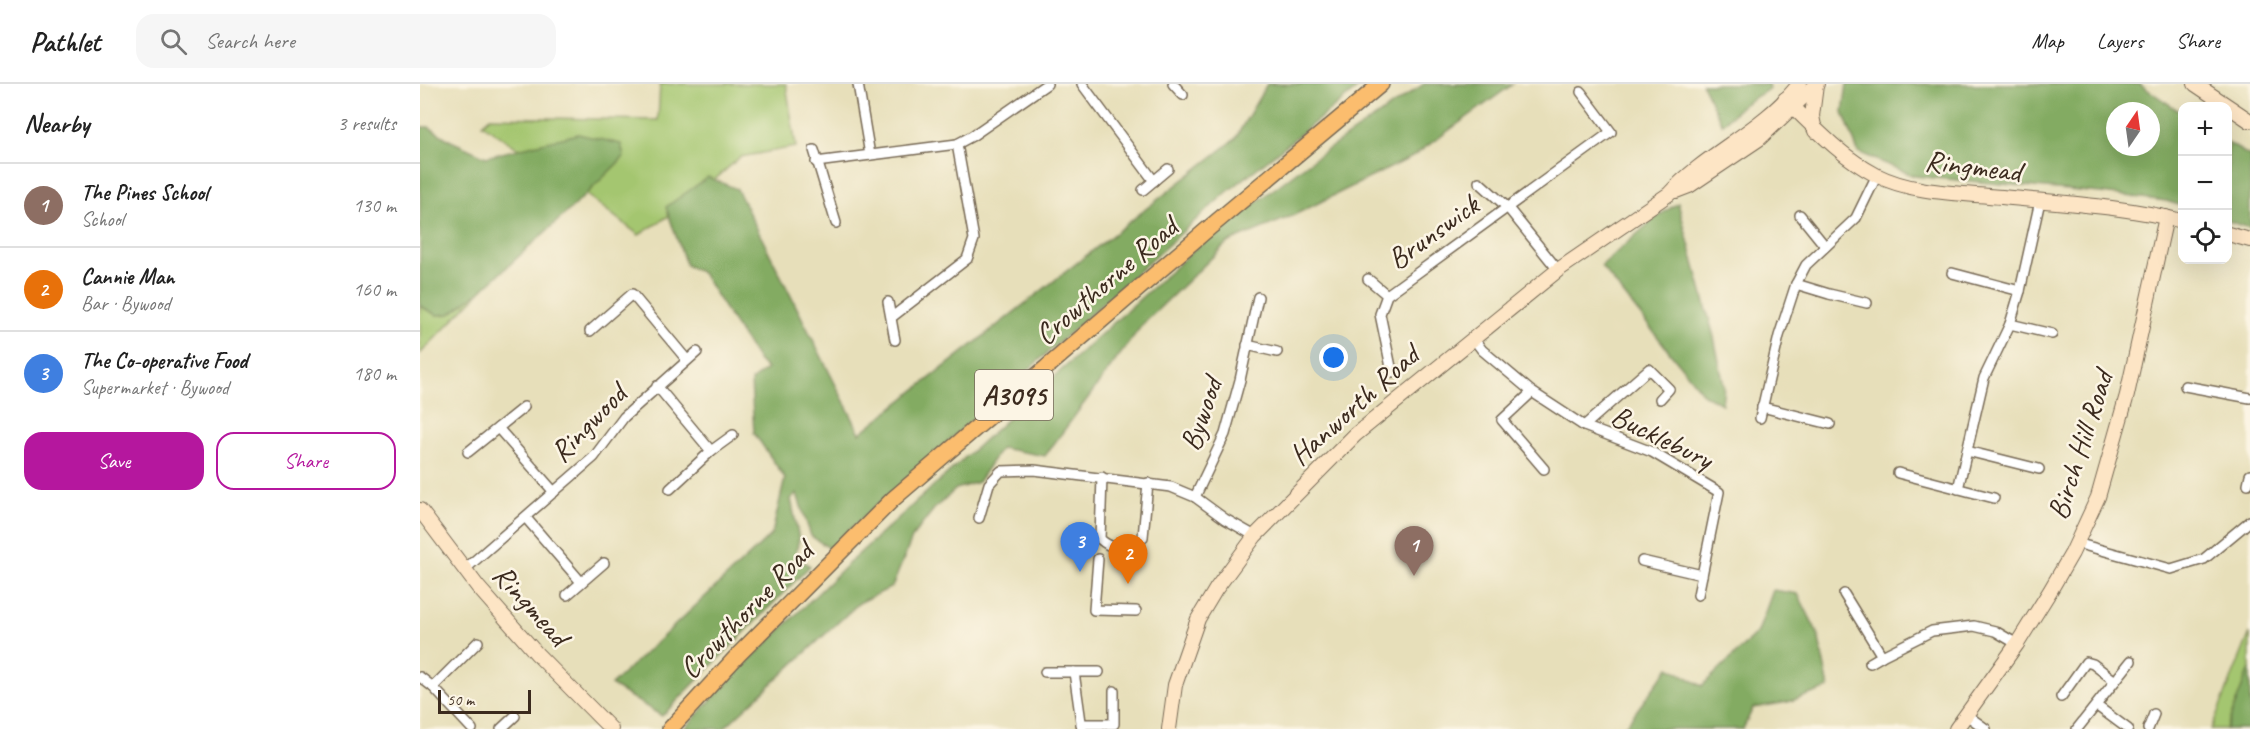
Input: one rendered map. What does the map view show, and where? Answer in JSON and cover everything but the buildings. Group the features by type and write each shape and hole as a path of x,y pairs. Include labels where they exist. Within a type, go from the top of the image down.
{"main road":[{"name":"Crowthorne Road","path":"670,729 739,654 893,499 1381,84"}],"street":[{"path":"858,84 870,155"},
{"path":"816,162 957,144 1001,117 1047,84"},
{"path":"1082,84 1154,181"},
{"name":"Hanworth Road","path":"1790,103 1799,84"},
{"path":"2195,84 2250,121"},
{"path":"1815,130 1812,116 1816,85"},
{"name":"Hanworth Road","path":"1169,729 1175,685 1198,619 1216,589 1255,536 1355,435 1558,270 1669,194 1682,179 1816,85"},
{"name":"Brunswick","path":"1392,372 1380,314 1387,295 1611,132 1581,92"},
{"name":"Ringmead","path":"1790,103 1815,130 1842,153 1888,180 1920,188 2084,205 2178,220"},
{"path":"892,317 966,260 974,239 957,144"},
{"path":"814,150 836,223"},
{"path":"1143,190 1168,169"},
{"path":"1760,418 1779,336 1796,284 1806,265 1856,218 1877,175"},
{"name":"Brunswick","path":"1479,182 1508,208 1558,270"},
{"path":"1958,489 1984,378 2010,324 2020,291 2040,201"},
{"path":"1800,215 1825,246"},
{"name":"Birch Hill Road","path":"1956,729 2017,644 2050,591 2098,497 2124,406 2166,217"},
{"path":"2232,235 2250,240"},
{"path":"1952,273 2020,291"},
{"name":"Brunswick","path":"1368,279 1387,295"},
{"path":"1796,284 1867,303"},
{"path":"590,331 632,294 687,360"},
{"name":"Bywood","path":"1195,497 1224,434 1240,380 1258,297"},
{"path":"888,302 895,340"},
{"path":"2010,324 2052,334"},
{"name":"Bucklebury","path":"1473,338 1482,350 1532,392 1584,426 1652,452 1728,497"},
{"name":"Bywood","path":"1247,345 1277,352"},
{"name":"Ringwood","path":"464,570 594,457 624,417 697,352"},
{"name":"Bucklebury","path":"1584,426 1649,369 1669,389 1660,399"},
{"name":"Ringwood","path":"657,386 711,452"},
{"path":"2185,386 2250,398"},
{"path":"1532,392 1502,420 1544,469"},
{"name":"Ringwood","path":"468,452 524,407"},
{"path":"1762,407 1830,424"},
{"name":"Ringwood","path":"498,428 554,492"},
{"path":"670,489 733,435"},
{"path":"1967,452 2039,469"},
{"name":"Bywood","path":"979,518 989,484 1001,471 1034,471 1102,477 1171,487 1195,497 1225,519 1255,536"},
{"path":"1899,473 1994,498"},
{"path":"1102,477 1100,539 1108,546 1123,550 1137,548 1143,537 1148,483"},
{"name":"Bucklebury","path":"1698,595 1719,492"},
{"name":"Ringmead","path":"420,510 464,570 537,654 609,728"},
{"path":"526,518 581,582"},
{"path":"2076,543 2170,569 2204,559 2250,521"},
{"path":"1098,559 1094,610 1136,611"},
{"path":"1642,561 1702,575"},
{"path":"567,596 604,562"},
{"path":"1844,594 1882,656"},
{"path":"1870,663 1932,631 1974,626 1995,631 2017,644"},
{"path":"433,687 478,642"},
{"path":"2078,729 2131,661"},
{"path":"2061,697 2086,662 2093,664 2115,681"},
{"path":"1045,672 1099,672"},
{"path":"1074,672 1082,726 1114,724 1114,691"},
{"path":"420,676 472,729"},
{"path":"2097,706 2128,729"},
{"path":"1965,714 1986,729"},
{"path":"2148,729 2154,714"},
{"path":"501,729 515,716"}],"green space":[{"path":"660,84 786,84 796,147 740,157 689,203 639,235 592,199 482,124 490,117 658,120"},
{"path":"1267,84 1363,84 1226,193 829,548 811,536 797,494 791,499 799,539 795,557 810,566 662,716 611,685 772,534 785,478 754,433 751,381 767,369 757,359 702,273 686,265 666,207 708,177 737,189 860,433 1235,139"},
{"path":"1424,84 1513,84 1412,157 1292,216 1227,243 1142,325 1045,456 1001,448 978,482 956,489 934,509 913,536 892,587 859,603 723,729 684,729 734,675 852,560 1196,248 1315,158"},
{"path":"1702,84 1768,84 1769,89 1744,104 1722,124"},
{"path":"1847,84 2139,84 2178,110 2178,205 2166,201 2101,193 1914,176 1858,152 1843,112"},
{"path":"420,127 429,127 451,141 486,157 578,134 621,144 624,157 484,288 450,314 437,315 420,306"},
{"path":"2232,145 2250,156 2250,228 2232,222"},
{"path":"1678,203 1714,337 1724,386 1722,404 1704,395 1601,266 1655,218"},
{"path":"484,288 420,354 420,306 437,315 450,314"},
{"path":"1773,590 1798,594 1818,634 1829,688 1788,702 1753,708 1743,729 1623,729 1669,667 1702,686 1758,632"},
{"path":"2250,633 2250,670 2226,729 2211,729"},
{"path":"2250,670 2250,729 2226,729 2247,674"}],"place":[{"name":"The Co-operative Food","path":"1080,572"},
{"name":"The Pines School","path":"1414,576"},
{"name":"Cannie Man","path":"1128,584"}]}
